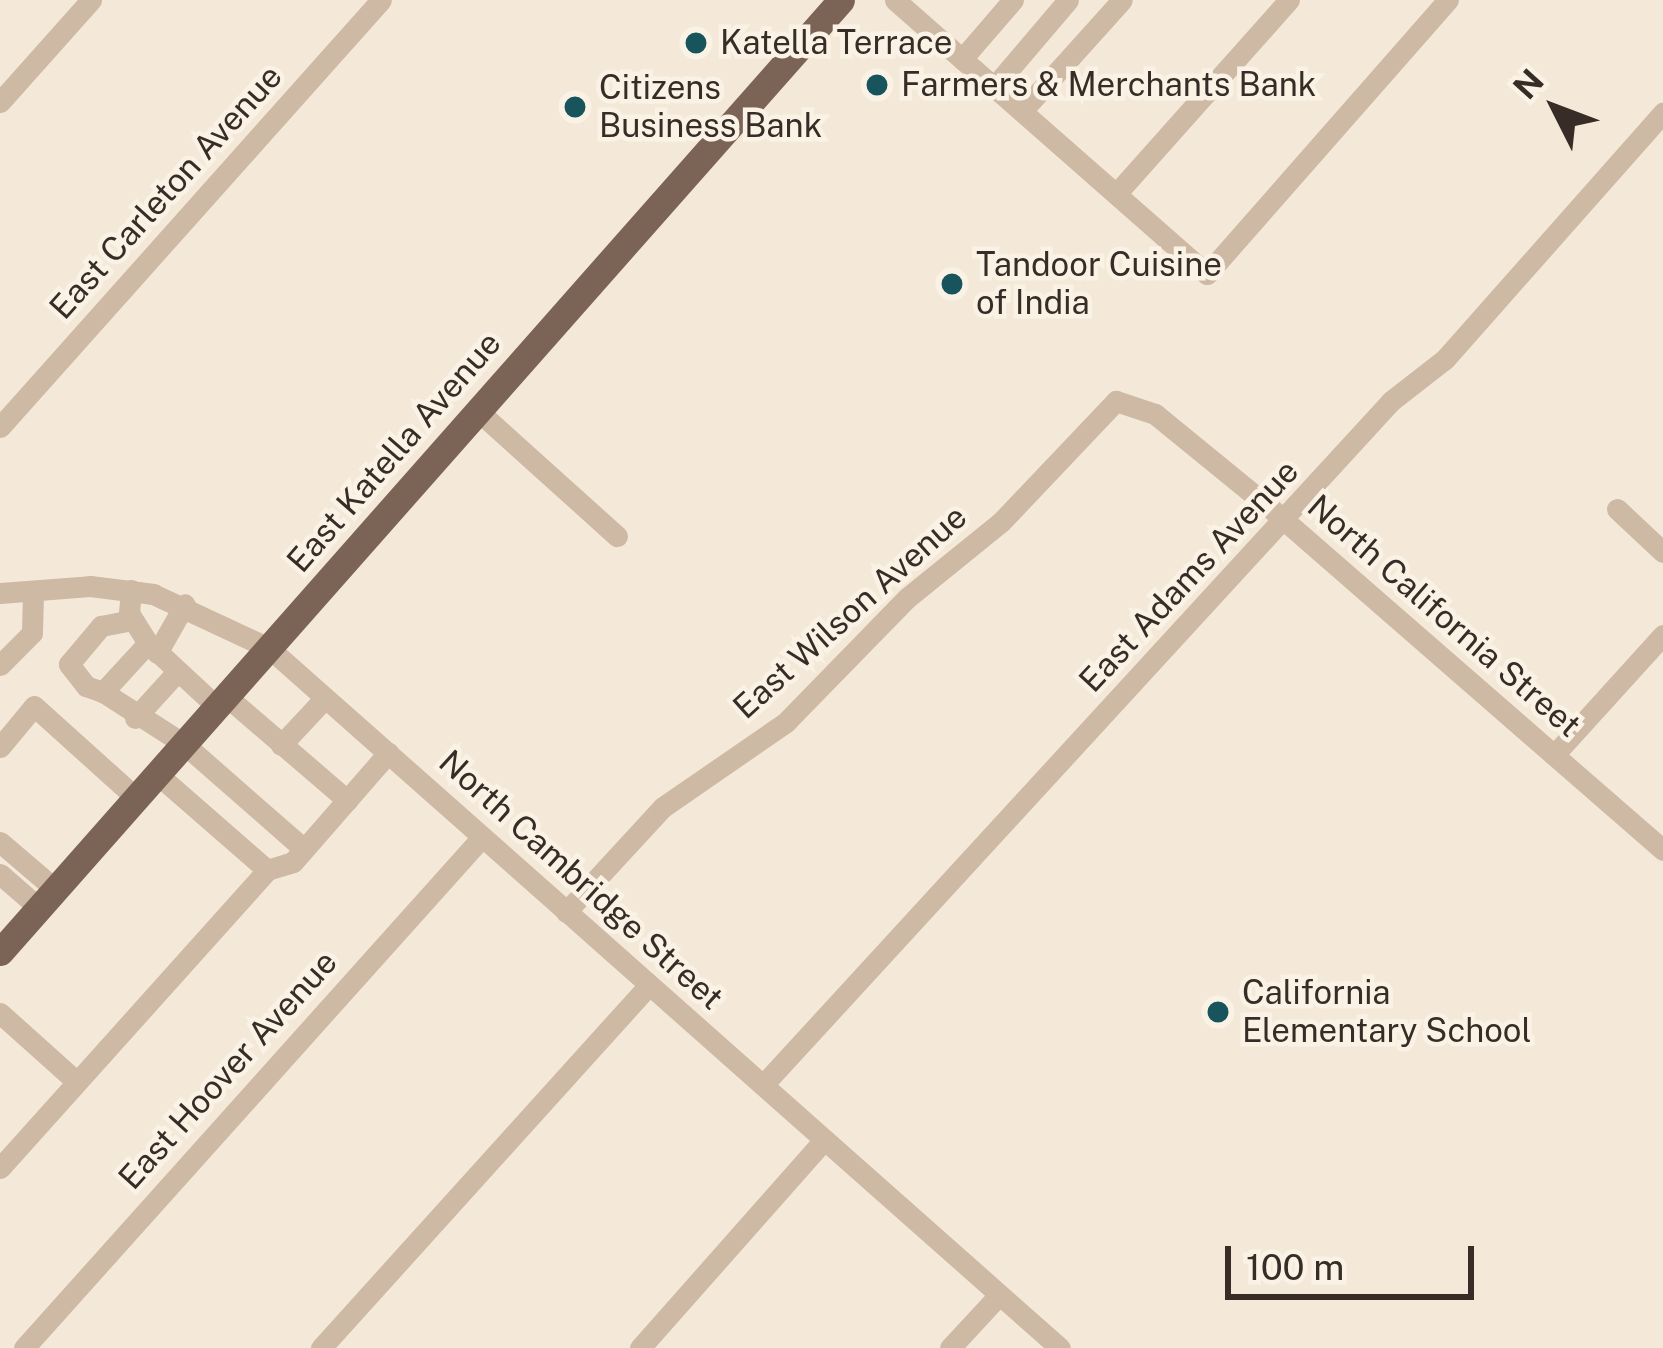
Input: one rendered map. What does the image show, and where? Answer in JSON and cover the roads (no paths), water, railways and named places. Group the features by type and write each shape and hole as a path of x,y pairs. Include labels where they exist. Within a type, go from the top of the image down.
{"main road":[{"name":"East Katella Avenue","path":"0,952 841,0"}],"street":[{"path":"0,102 91,0"},
{"name":"East Carleton Avenue","path":"0,428 381,0"},
{"path":"896,0 1207,274 1448,0"},
{"path":"962,59 1013,0"},
{"path":"994,87 1068,0"},
{"path":"1022,111 1122,0"},
{"path":"1116,194 1289,0"},
{"name":"East Adams Avenue","path":"763,1085 1286,521 1391,401 1445,359 1663,113"},
{"name":"North California Street","path":"1116,401 1155,414 1286,521 1663,850"},
{"name":"East Wilson Avenue","path":"566,912 663,807 786,722 907,598 1001,522 1116,401"},
{"path":"478,411 617,536"},
{"path":"1617,509 1663,552"},
{"path":"131,590 131,620 176,673 280,745 347,800"},
{"name":"North Cambridge Street","path":"0,593 131,590 184,604 268,648 1060,1348"},
{"path":"0,665 32,633 33,591"},
{"path":"103,692 152,648 184,604"},
{"path":"131,620 101,626 69,664 86,686 184,744 304,849"},
{"path":"1554,755 1663,635"},
{"path":"135,718 176,673"},
{"path":"280,745 325,698"},
{"path":"0,747 34,706 136,798"},
{"path":"0,1168 267,870 293,862 388,754"},
{"path":"157,774 267,870"},
{"name":"East Hoover Avenue","path":"24,1348 482,837"},
{"path":"0,842 47,898"},
{"path":"0,874 47,898"},
{"path":"321,1348 650,985"},
{"path":"0,1012 77,1082"},
{"path":"640,1348 824,1140"},
{"path":"950,1348 999,1294"}],"place":[{"name":"Katella Terrace","path":"696,43"},
{"name":"Farmers & Merchants Bank","path":"877,85"},
{"name":"Citizens Business Bank","path":"575,107"},
{"name":"Tandoor Cuisine of India","path":"952,284"},
{"name":"California Elementary School","path":"1218,1012"}]}
